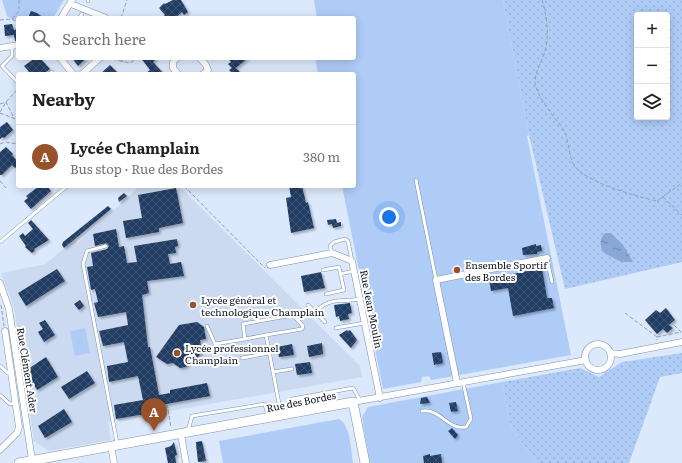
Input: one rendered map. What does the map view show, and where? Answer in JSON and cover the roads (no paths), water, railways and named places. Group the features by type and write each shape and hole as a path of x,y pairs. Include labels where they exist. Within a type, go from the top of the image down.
{"street":[{"path":"62,16 72,2 102,16"},
{"path":"0,48 15,46"},
{"path":"62,60 72,72"},
{"path":"84,72 98,60"},
{"path":"175,60 173,62 173,68 176,72"},
{"path":"202,60 208,70 206,72"},
{"path":"270,265 332,253"},
{"name":"Rue Jean Moulin","path":"332,253 352,261 380,398"},
{"path":"460,383 436,280 547,258"},
{"name":"Rue Clément Ader","path":"0,283 9,309 32,460"},
{"path":"0,450 17,433 19,427 11,372 3,340 5,331"},
{"path":"610,353 620,354 682,342"},
{"path":"594,345 605,347 610,353 610,362 602,369 594,369 586,360 587,351 594,345"},
{"name":"Rue des Bordes","path":"20,463 586,360"},
{"path":"357,402 365,463"},
{"path":"184,433 186,463"},
{"path":"114,446 114,463"}],"lane":[{"path":"15,46 12,56 2,66 16,82"},
{"path":"416,180 436,280"},
{"path":"0,242 65,188"},
{"path":"332,253 330,246 334,242 345,239 348,241 352,261"},
{"path":"106,246 87,251 83,264 114,446"},
{"path":"547,258 552,282"},
{"path":"323,270 339,267 344,290 326,294"},
{"path":"340,274 354,271"},
{"path":"315,312 326,303 346,299 359,299"},
{"path":"308,305 325,322"},
{"path":"207,326 215,344 245,339 266,335 302,329 303,326 293,315 243,324 245,339"},
{"path":"336,328 364,323"},
{"path":"266,335 281,416"},
{"path":"242,358 270,353"},
{"path":"0,366 8,373 11,372"},
{"path":"273,372 292,369"},
{"path":"422,411 433,411 452,426 466,427 471,419 460,383"},
{"path":"295,413 292,399 353,388 357,402"},
{"path":"0,395 10,404 16,403"},
{"path":"184,433 192,416 265,404 268,418"}],"water":[{"path":"605,233 611,233 623,245 633,262 621,262 603,252 601,242"}],"place":[{"name":"Ensemble Sportif des Bordes","path":"457,270"},
{"name":"Lycée général et technologique Champlain","path":"193,305"},
{"name":"Lycée professionnel Champlain","path":"177,353"},
{"name":"Lycée Champlain","path":"154,431"}]}
